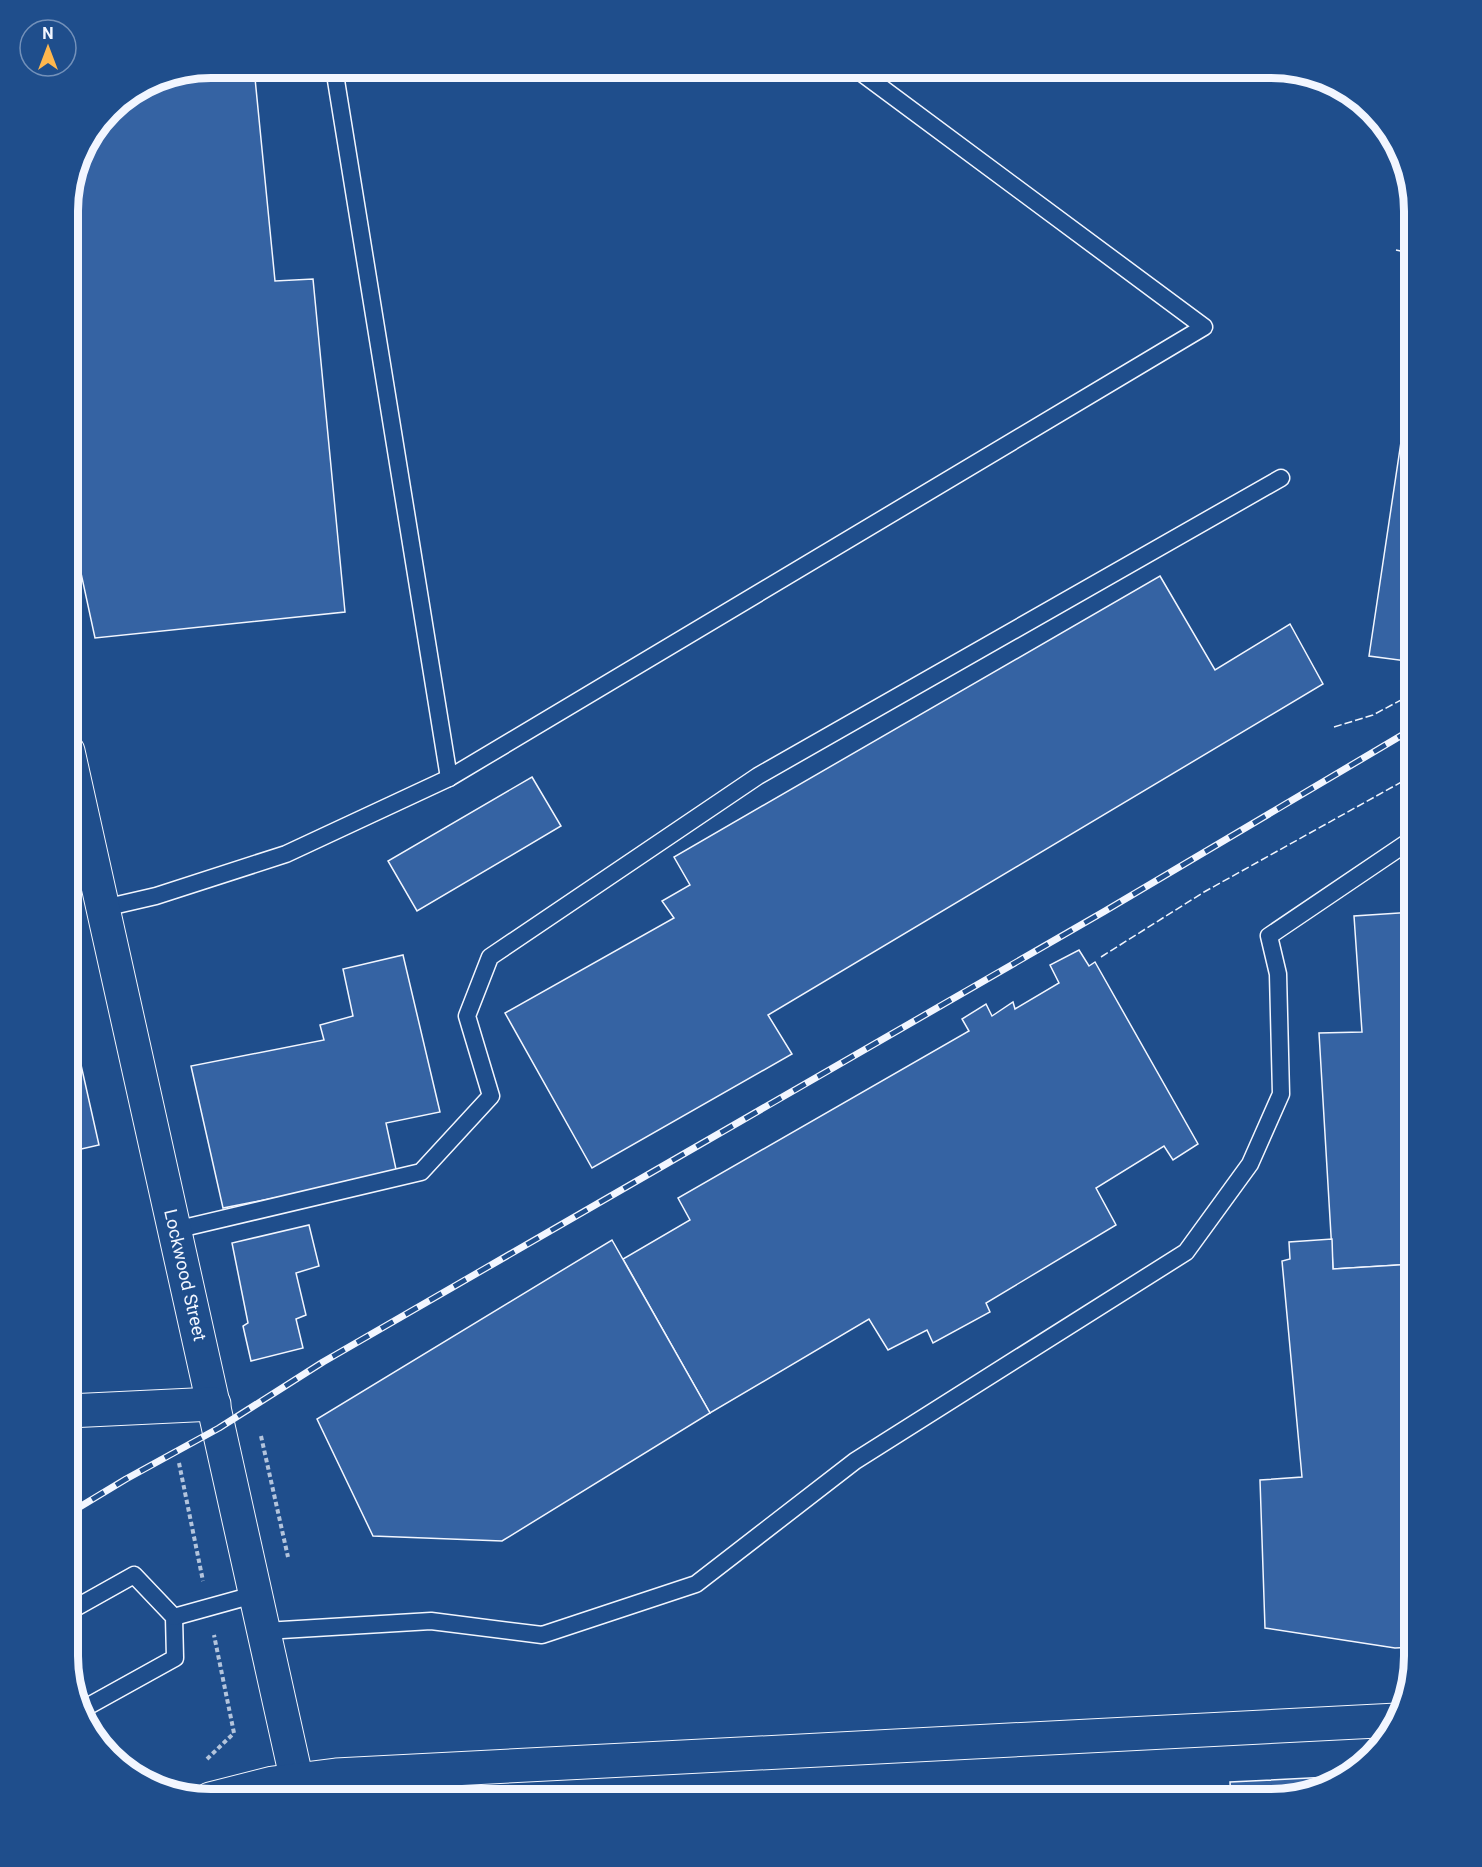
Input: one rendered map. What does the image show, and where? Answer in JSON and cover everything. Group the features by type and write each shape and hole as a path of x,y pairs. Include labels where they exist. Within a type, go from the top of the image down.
{"main road":[{"name":"Lockwood Street","path":"78,795 299,1789"},
{"path":"78,1411 214,1404"},
{"path":"245,1789 299,1789 336,1775 1387,1721"}],"lane":[{"path":"336,78 449,777"},
{"path":"104,908 156,896 286,854 449,777 1204,327 868,78"},
{"path":"175,1230 421,1173 491,1096 467,1016 490,957 758,776 1281,478"},
{"path":"265,1631 431,1622 542,1635 696,1584 855,1461 1186,1252 1250,1164 1281,1094 1278,974 1269,936 1404,845"},
{"path":"78,1606 134,1575 174,1617 175,1658 88,1706"},
{"path":"174,1617 257,1594"}],"building":[{"path":"202,78 255,78 275,281 313,279 345,612 95,638 78,559 78,202 85,168 100,137 111,123 130,105 144,96 168,85"},
{"path":"1404,422 1404,661 1369,656"},
{"path":"1160,576 1215,670 1290,624 1323,684 768,1015 792,1054 592,1168 505,1013 674,918 662,901 690,885 674,857"},
{"path":"532,777 561,826 417,911 388,861"},
{"path":"1404,913 1404,1265 1333,1269 1319,1033 1362,1032 1354,916"},
{"path":"1079,950 1089,966 1095,962 1198,1144 1173,1160 1164,1146 1096,1188 1116,1225 986,1303 990,1312 933,1343 927,1330 888,1350 869,1319 710,1413 623,1259 690,1220 678,1198 969,1031 962,1019 986,1004 992,1016 1013,1002 1015,1009 1059,983 1050,965"},
{"path":"403,955 440,1112 386,1123 397,1174 223,1208 191,1066 324,1040 320,1025 353,1016 343,969"},
{"path":"78,1052 99,1145 78,1150"},
{"path":"309,1225 319,1266 296,1273 306,1315 296,1319 303,1348 251,1361 243,1326 248,1323 232,1243"},
{"path":"1332,1239 1333,1269 1404,1265 1404,1648 1265,1628 1260,1480 1302,1477 1282,1261 1290,1259 1289,1242"},
{"path":"612,1240 710,1413 502,1541 373,1536 317,1419"},
{"path":"1326,1777 1289,1788 1271,1789 1230,1789 1230,1782"}],"railway":[{"path":"78,1508 219,1428 323,1362 1105,911 1404,734"}],"fence":[{"path":"1396,250 1404,252"},
{"path":"1334,727 1373,715 1404,698"},
{"path":"1101,957 1204,892 1404,781"}]}
